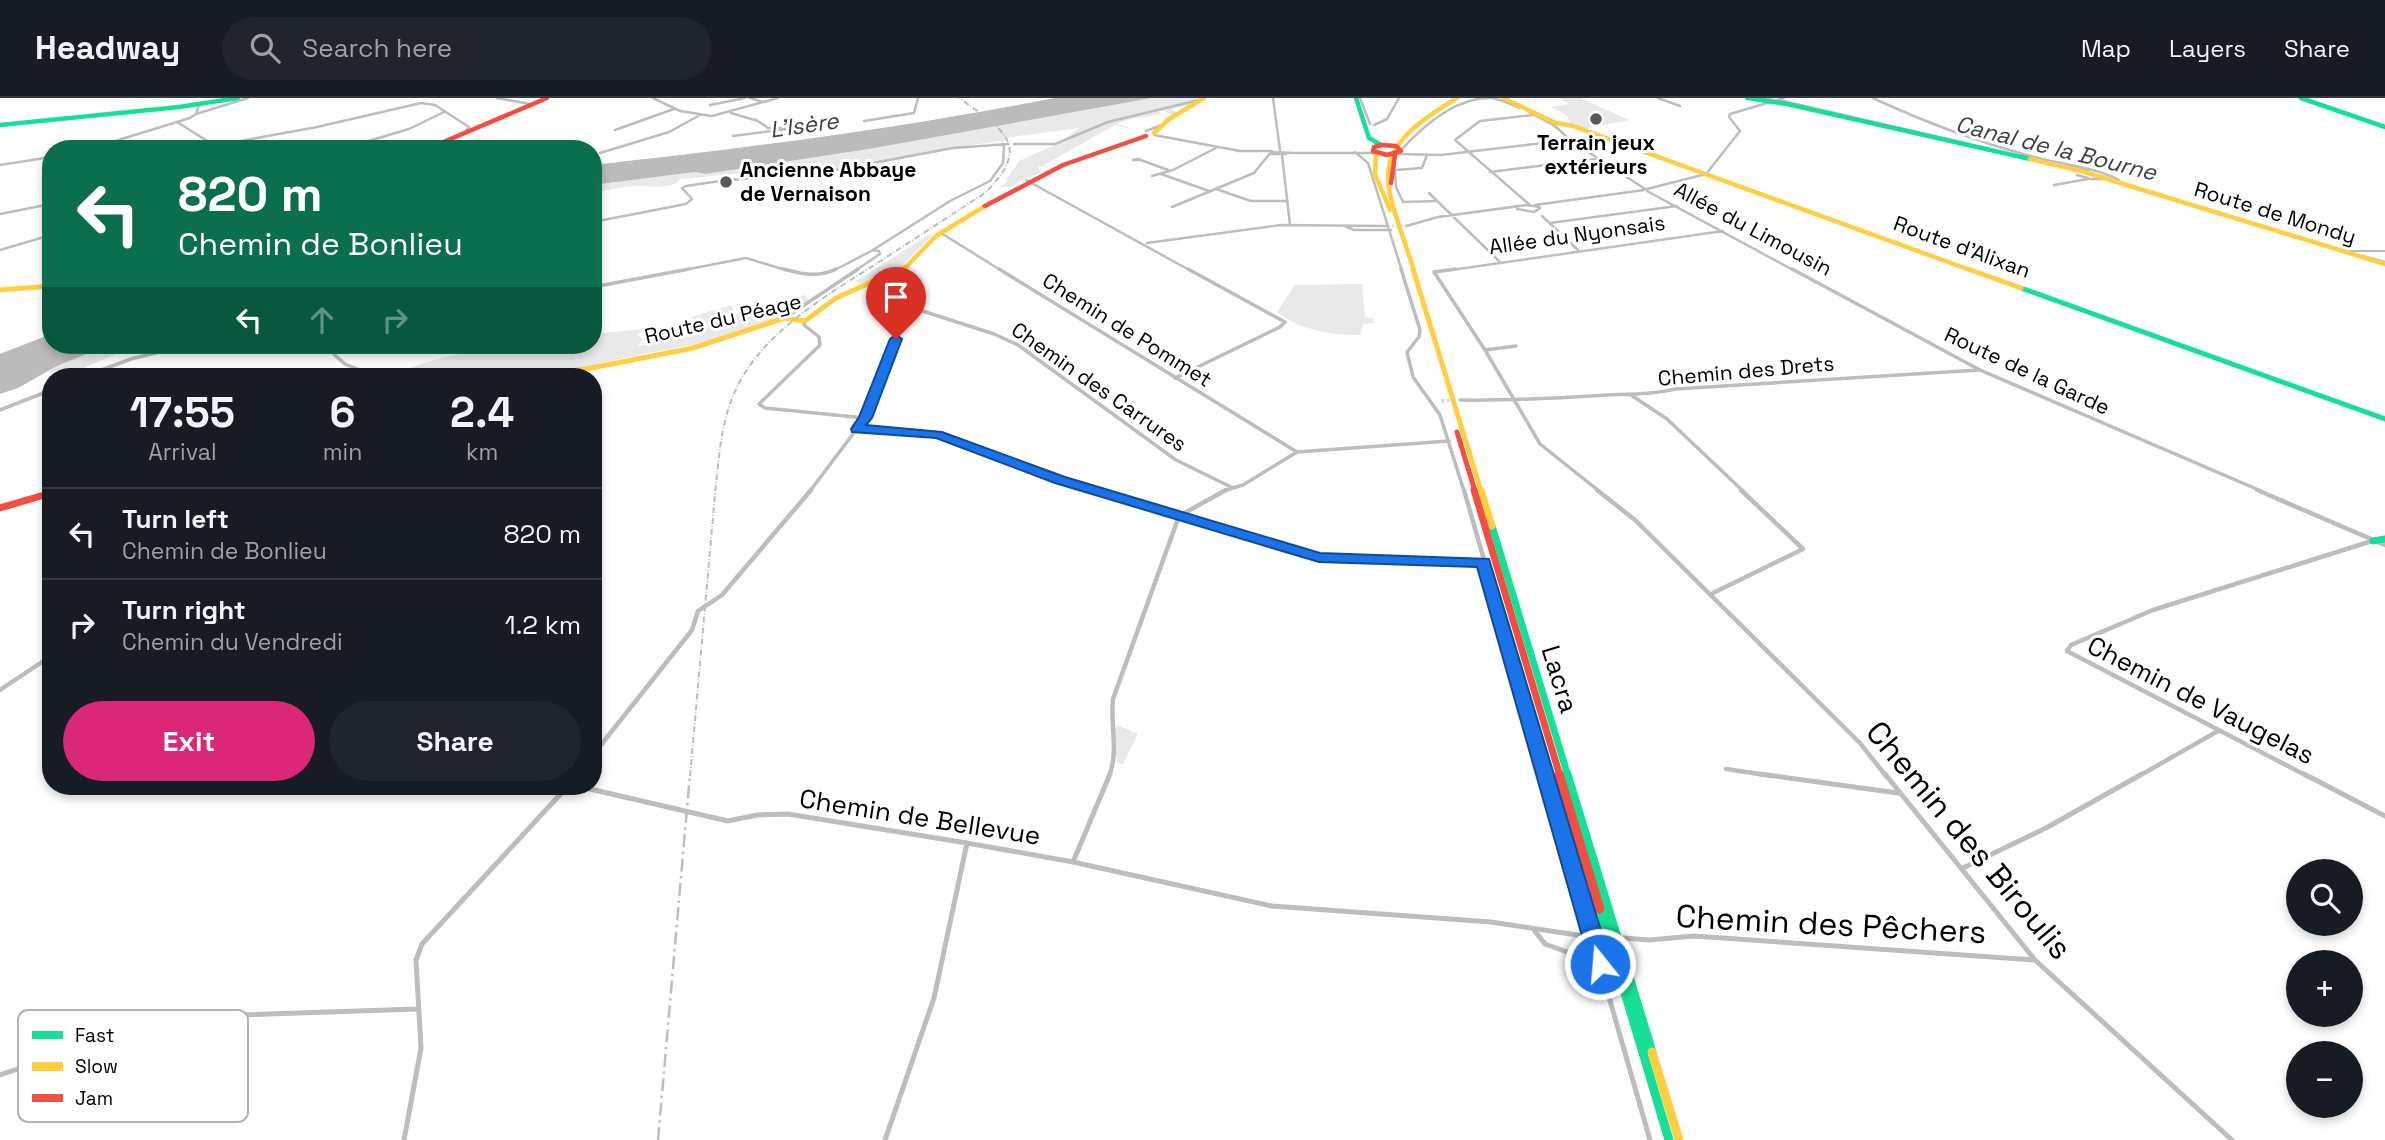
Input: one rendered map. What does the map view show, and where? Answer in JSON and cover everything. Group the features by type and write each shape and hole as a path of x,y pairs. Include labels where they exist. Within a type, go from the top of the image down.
{"main road":[{"path":"0,125 238,98"},
{"path":"450,140 547,98"},
{"path":"1358,98 1376,150 1376,174 1393,217"},
{"path":"1455,98 1405,129 1387,149 1382,176 1669,1140"},
{"path":"1404,228 1386,178 1389,153 1409,129 1455,98"},
{"name":"Route d'Alixan","path":"1504,98 1561,123 2385,419"},
{"name":"Route de Mondy","path":"1747,98 1779,99 2100,175 2385,264"},
{"path":"2301,98 2385,127"},
{"name":"Route du Péage","path":"591,368 693,348 785,318 805,321 836,298 907,266 941,233 1026,180 1152,132 1202,99"},
{"path":"1376,150 1399,150 1391,181 1404,228"},
{"name":"Lacra","path":"1404,228 1679,1140"},
{"path":"0,290 42,287"},
{"path":"0,509 42,496"},
{"path":"2373,541 2385,539"}],"street":[{"path":"118,140 248,98"},
{"path":"498,98 530,104"},
{"path":"653,98 674,109 714,116 778,98"},
{"path":"710,104 732,105 745,98"},
{"path":"750,98 764,103"},
{"path":"864,121 914,113 918,98"},
{"path":"1273,98 1290,225"},
{"path":"1369,126 1387,119 1399,98"},
{"path":"1658,98 1680,106"},
{"path":"1873,98 1920,118 2026,155 2119,180"},
{"path":"1014,144 1055,144 1108,122 1202,99"},
{"path":"1399,150 1461,103 1482,99"},
{"name":"Allée du Limousin","path":"1482,99 1561,123 1570,140 1646,190 1843,296"},
{"path":"1404,228 1452,215 1646,190 1706,174 1725,147 1741,131 1728,116 1779,99"},
{"path":"246,140 421,103 431,104 469,127 464,132 467,133"},
{"path":"196,114 199,104"},
{"path":"615,130 674,109"},
{"path":"730,111 758,121 768,128 794,128 733,136"},
{"path":"372,140 409,129 444,112"},
{"path":"602,152 676,128 700,114"},
{"path":"1534,115 1478,122 1455,140 1531,212 1542,216 1578,250"},
{"path":"177,122 206,140"},
{"path":"1152,132 1164,138 1215,149 1273,154 1376,150"},
{"path":"1399,150 1427,155 1570,140"},
{"path":"602,220 686,204 692,200 682,188 686,186 809,176 953,148 1006,144 1003,163 990,181 950,201 873,250 824,275 800,274 746,258 602,285"},
{"path":"1172,207 1258,170 1279,146"},
{"path":"1209,192 1161,174 1215,149"},
{"path":"1355,152 1368,163 1391,230 1420,330 1419,337 1407,352 1409,365 1414,380 1430,401 1449,441 1650,1140"},
{"path":"1273,154 1282,154"},
{"path":"1427,155 1422,168 1395,170 1396,187 1404,202 1436,201"},
{"path":"0,165 42,158"},
{"path":"1490,172 1598,159"},
{"path":"1138,160 1169,171"},
{"path":"2077,175 2100,175"},
{"path":"2054,185 2100,175"},
{"path":"1026,180 1146,243 1285,322 1280,327 1175,378"},
{"path":"1215,189 1251,201 1287,201"},
{"path":"1429,193 1500,261"},
{"path":"1531,212 1545,204"},
{"path":"0,214 42,206"},
{"path":"1527,206 1539,209"},
{"path":"1550,223 1677,206"},
{"path":"1539,209 1542,216"},
{"path":"1146,243 1290,225 1387,226"},
{"path":"1344,225 1354,230 1391,230"},
{"name":"Allée du Nyonsais","path":"1435,270 1723,230"},
{"name":"Chemin de Pommet","path":"941,233 1297,452"},
{"path":"0,250 42,237"},
{"path":"785,318 880,254 879,251 873,250"},
{"name":"Chemin des Biroulis","path":"1435,270 1540,444 1635,520 1860,743 2035,960 2150,1068 2232,1140"},
{"path":"602,744 692,631 698,611 722,595 791,516 865,418 906,314 906,306 896,278 892,275"},
{"name":"Route de la Garde","path":"1843,296 1980,370 2385,545"},
{"name":"Chemin des Carrures","path":"906,306 993,334 1018,345 1176,460 1231,487"},
{"path":"805,321 804,325 819,337 820,345 759,404 765,408 865,418"},
{"path":"1485,351 1516,346"},
{"path":"107,368 151,354"},
{"path":"334,354 355,368"},
{"name":"Chemin des Drets","path":"1460,400 1515,401 1651,396 1675,390 1980,370"},
{"path":"0,410 42,394"},
{"path":"1631,395 1667,419 1802,549 1711,594"},
{"path":"1430,401 1441,401"},
{"path":"857,429 938,435 1060,480 1322,558 1483,563"},
{"path":"1073,862 1114,764 1111,714 1113,699 1179,516 1231,487 1243,485 1297,452 1449,441"},
{"name":"Chemin de Vaugelas","path":"2373,541 2153,610 2067,648 2071,654 2385,816"},
{"path":"0,690 42,662"},
{"path":"1963,868 2046,828 2218,730"},
{"path":"1726,769 1900,793"},
{"name":"Chemin de Bellevue","path":"602,792 729,821 757,815 788,814 967,843 1073,862 1257,904 1491,922 1534,930"},
{"path":"404,1140 421,1048 416,960 422,944 560,795"},
{"path":"885,1140 934,998 967,843"},
{"path":"1534,930 1545,944 1600,964"},
{"path":"1534,930 1584,936"},
{"name":"Chemin des Pêchers","path":"1624,939 1655,940 1694,936 2035,960"},
{"path":"248,1015 417,1009"},
{"path":"0,1075 18,1069"}],"shaded area":[{"path":"1054,98 1152,98 869,149 705,174 695,172 602,184 602,164 709,152 939,119"},
{"path":"1152,98 1199,98 1191,104 1172,109 1178,113 1173,115 1165,110 1159,111 1162,114 1117,124 1140,131 1115,125 1044,165 1046,166 1038,167 1041,173 1021,180 1012,187 1000,187 1008,181 1006,180 1019,161 1057,144 1079,128 1010,137 1001,144 1001,141 979,144 826,172 741,176 743,173 681,179 666,186 627,187 602,191 602,184 695,172 705,174 869,149"},
{"path":"1559,98 1581,98 1629,120 1584,129 1569,123 1568,116 1551,107 1569,104"},
{"path":"934,234 898,269 862,285 856,281 927,236"},
{"path":"1362,284 1365,317 1373,318 1374,323 1363,324 1361,335 1316,330 1277,312 1295,285"},
{"path":"805,295 809,300 771,320 731,335 579,368 410,368 462,354 602,354 602,333 645,329 646,332 637,334 643,339 638,346 656,343 658,331 678,329 684,335 693,332 697,325 692,317 731,305 735,313 742,317"},
{"path":"42,338 42,354 87,354 53,368 42,368 42,374 18,388 0,394 0,354"},
{"path":"87,354 116,354 84,368 54,368"},
{"path":"1120,726 1138,734 1123,764 1117,763 1113,728"}],"waterway":[{"name":"Canal de la Bourne","path":"1758,98 1783,101 1969,144"},
{"name":"Canal de la Bourne","path":"2066,166 2088,170"},
{"path":"2348,251 2385,251"},
{"name":"Canal de la Bourne","path":"2363,256 2385,262"}],"tunnel":[{"path":"1387,226 1406,226"},
{"path":"1441,401 1454,400"},
{"path":"1584,936 1607,937"}],"railway":[{"path":"690,776 716,483 722,433 730,404 755,358 793,320 985,193 1000,176 1008,162 1010,150 1006,139 988,119 959,98"},
{"path":"658,1140 690,774"}],"traffic: fast":[{"path":"0,125 179,107 238,98"},
{"path":"1356,98 1369,138 1381,145"},
{"path":"1747,98 1787,104 2030,159"},
{"path":"2301,98 2385,127"},
{"path":"2021,288 2385,419"},
{"path":"1492,526 1652,1052"},
{"path":"2373,541 2385,539"},
{"path":"1600,909 1669,1140"}],"traffic: slow":[{"path":"1154,133 1169,119 1204,98"},
{"path":"1457,98 1419,122 1399,141 1388,166 1387,183 1492,526"},
{"path":"1503,98 1556,123 1573,126 2021,288"},
{"path":"1376,153 1375,174 1390,210"},
{"path":"2030,159 2081,171 2385,264"},
{"path":"591,368 693,348 785,318 805,321 836,298 907,266 936,236 985,206"},
{"path":"0,290 42,287"},
{"path":"1652,1052 1679,1140"}],"traffic: jam":[{"path":"448,140 547,98"},
{"path":"985,206 1063,165 1146,136"},
{"path":"1382,145 1396,146 1401,151 1387,155 1373,151 1374,147 1382,145"},
{"path":"1391,183 1395,155"},
{"path":"1457,432 1600,909"},
{"path":"0,508 42,496"}],"place":[{"name":"Terrain jeux extérieurs","path":"1596,119"},
{"name":"Ancienne Abbaye de Vernaison","path":"726,182"}],"route":[{"path":"896,339 865,418 857,429 874,432 929,432 1060,480 1319,558 1483,563 1600,964"}],"water label":[{"name":"L'Isère","path":"804,125"}]}
